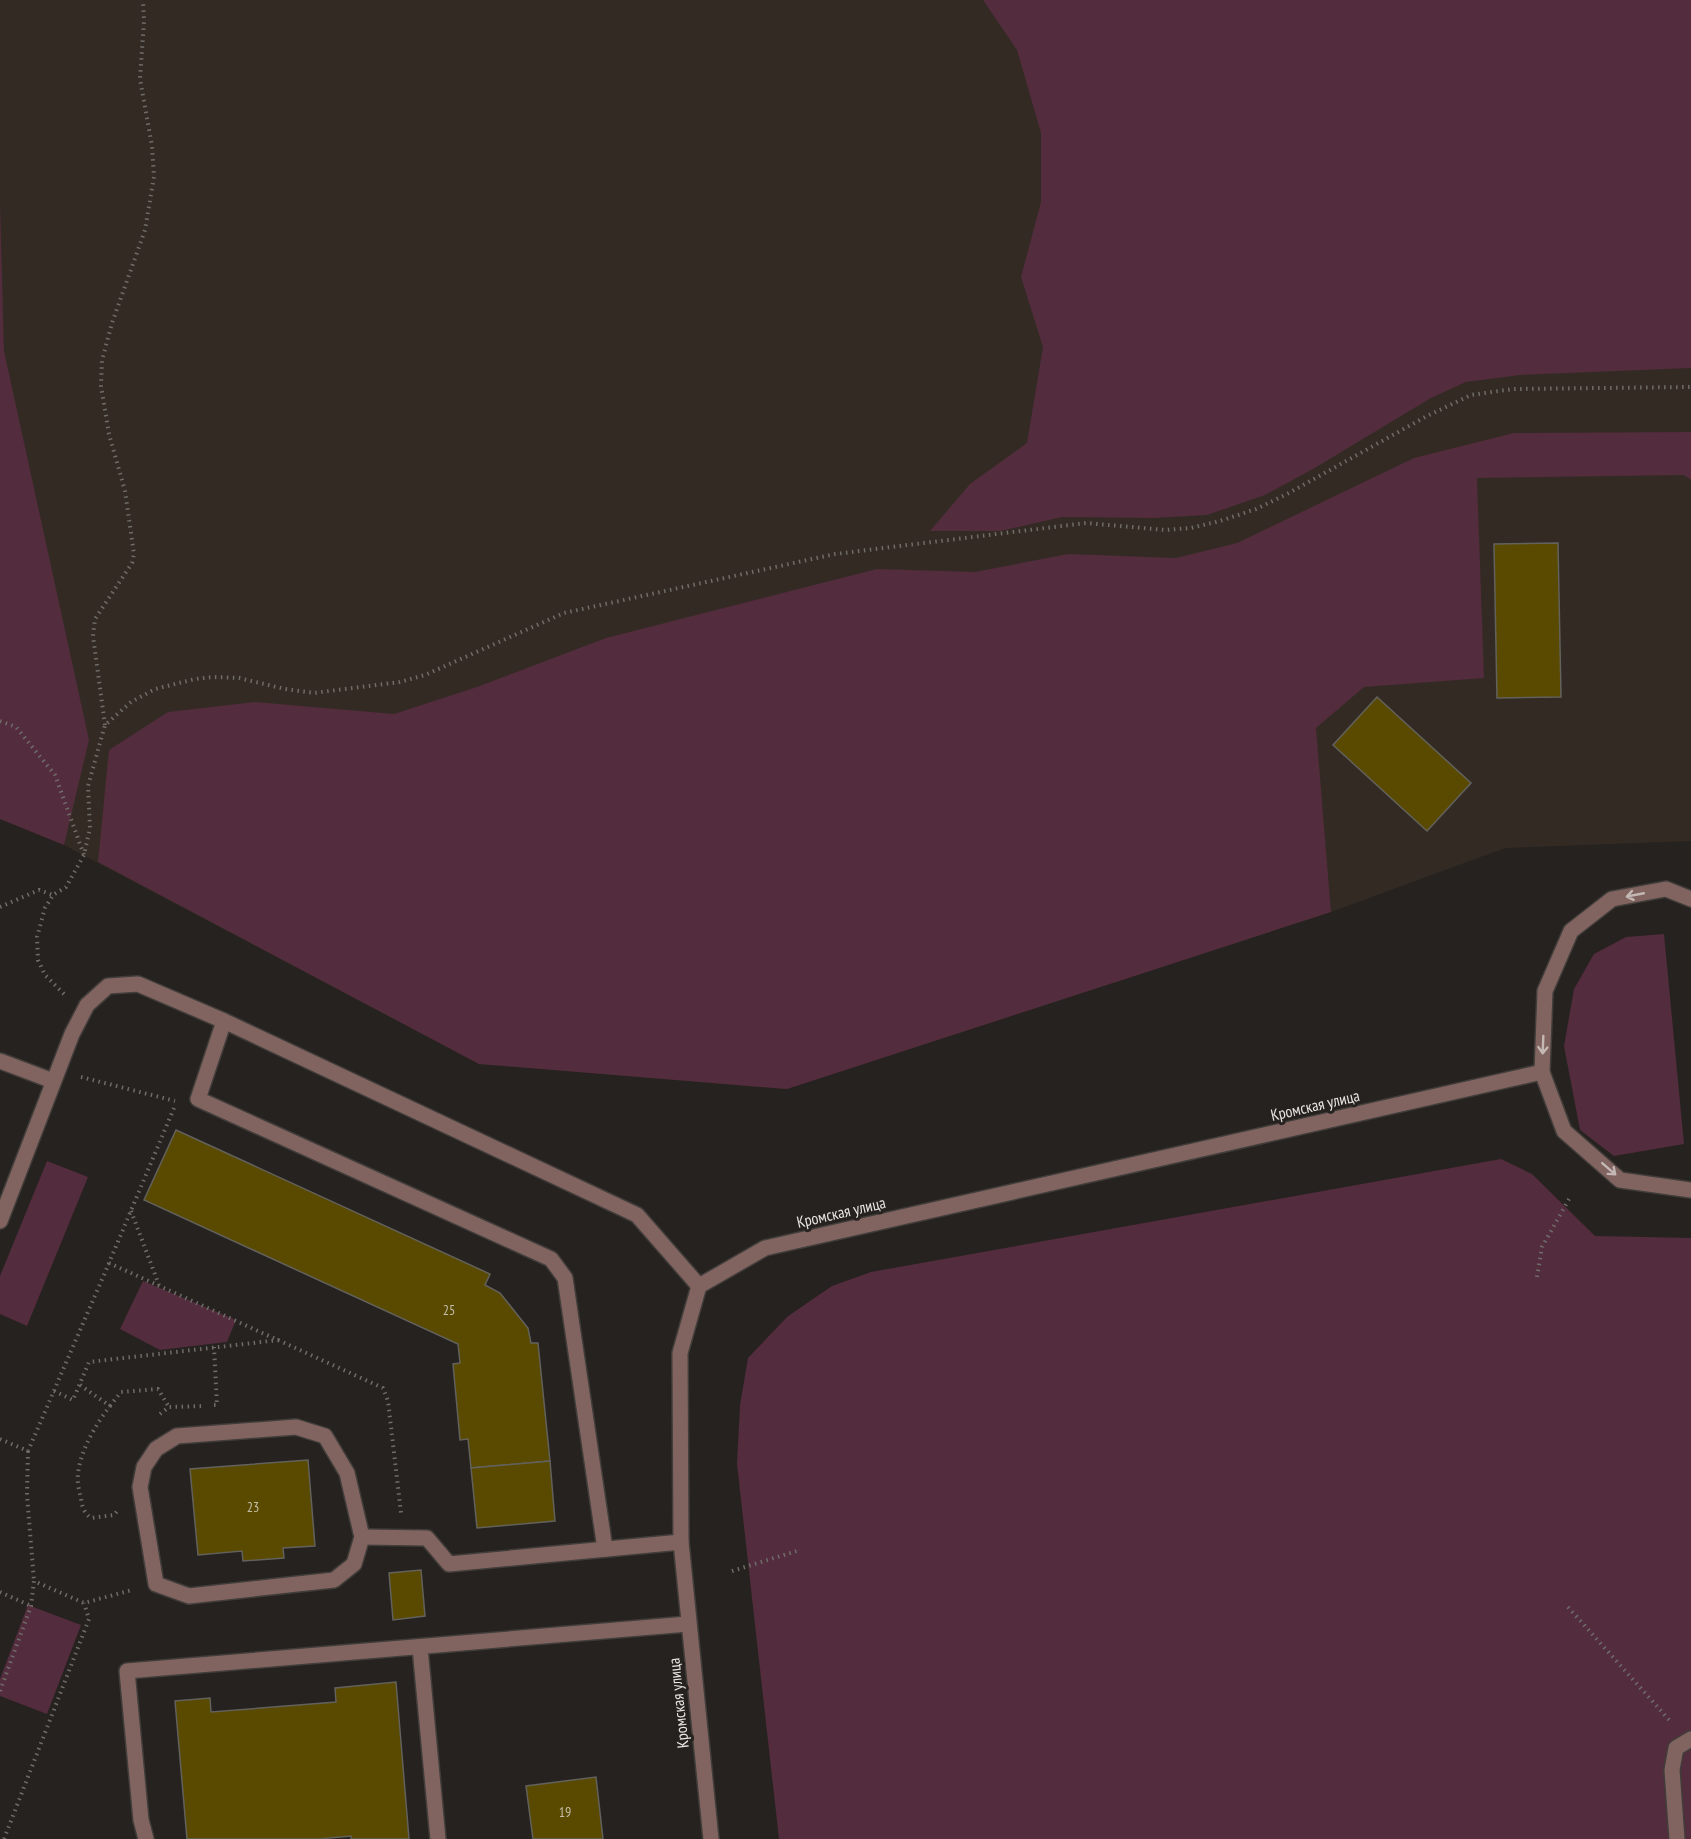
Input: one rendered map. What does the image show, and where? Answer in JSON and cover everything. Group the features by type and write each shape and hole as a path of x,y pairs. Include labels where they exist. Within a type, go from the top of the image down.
{"street":[{"path":"1691,899 1666,889 1612,899 1571,931 1545,992 1542,1072 1564,1131 1620,1180 1691,1190"},
{"path":"0,1221 55,1076 87,1005 108,986 138,984 224,1021 637,1215 699,1286"},
{"path":"224,1021 198,1099 551,1259 565,1278 605,1549"},
{"path":"0,1061 55,1076"},
{"name":"Кромская улица","path":"711,1839 681,1542 680,1353 699,1286 765,1248 1542,1072"},
{"path":"296,1427 325,1436 347,1473 362,1537 354,1564 334,1580 189,1596 156,1584 140,1487 144,1467 156,1449 177,1436 296,1427"},
{"path":"362,1537 427,1538 449,1564 681,1542"},
{"path":"146,1839 141,1820 127,1671 688,1624"},
{"path":"420,1648 438,1839"},
{"path":"1677,1839 1672,1770 1676,1748 1690,1740"}],"path":[{"path":"87,1005 66,995 45,975 38,960 38,937 45,908 53,895 66,887 84,855 90,828 88,786 105,725 93,636 95,619 132,563 134,554 125,491 103,408 101,386 102,360 112,323 145,230 154,177 152,146 140,79 143,0"},
{"path":"105,725 131,702 155,689 195,680 239,678 314,693 400,682 425,675 564,613 835,554 1086,523 1165,530 1191,528 1220,521 1256,509 1287,494 1427,416 1472,395 1513,389 1691,387"},
{"path":"0,721 16,727 55,774 84,855"},
{"path":"0,907 39,890 53,895"},
{"path":"0,1691 32,1606 34,1581 27,1495 28,1451 177,1102 55,1076"},
{"path":"1538,1277 1542,1247 1569,1199"},
{"path":"131,1210 159,1285"},
{"path":"109,1263 383,1389 388,1401 404,1537"},
{"path":"54,1391 73,1400 89,1362 279,1340"},
{"path":"110,1406 121,1392 158,1389 169,1407"},
{"path":"0,1439 28,1451"},
{"path":"732,1571 797,1551"},
{"path":"34,1581 84,1603 156,1584"},
{"path":"0,1592 32,1606"},
{"path":"4,1839 89,1619 84,1603"},
{"path":"1568,1606 1690,1740"}],"shaded area":[{"path":"0,0 1691,0 1691,841 1505,848 1331,912 787,1089 479,1064 64,845 0,819"},
{"path":"983,0 1691,0 1691,368 1520,375 1466,382 1431,398 1265,495 1207,515 1154,518 1062,517 1000,531 930,531 970,484 1027,443 1043,347 1021,277 1041,202 1041,133 1017,50"},
{"path":"0,202 4,351 89,740 64,845 0,819"},
{"path":"1691,432 1691,480 1684,475 1477,478 1484,678 1364,687 1316,728 1331,912 787,1089 479,1064 98,862 109,750 168,712 255,702 394,714 477,687 606,638 877,569 975,572 1068,554 1176,558 1237,543 1414,458 1514,433"},
{"path":"1664,934 1684,1144 1614,1156 1580,1130 1564,1046 1574,989 1594,954 1626,937"},
{"path":"1501,1159 1532,1174 1595,1236 1691,1238 1691,1839 779,1839 737,1464 740,1405 748,1358 787,1317 832,1286 871,1272"},
{"path":"47,1161 88,1177 27,1326 0,1314 0,1276"},
{"path":"143,1281 236,1320 227,1342 160,1350 120,1329"},
{"path":"28,1605 81,1625 47,1714 0,1696 0,1679"}],"building":[{"path":"1558,543 1561,697 1497,698 1494,544"},
{"path":"1377,697 1471,783 1427,831 1333,745"},
{"path":"176,1130 490,1274 485,1285 500,1293 528,1328 531,1343 538,1343 550,1461 471,1468 468,1439 460,1440 453,1364 460,1363 458,1344 144,1200"},
{"path":"308,1460 315,1546 283,1548 284,1558 243,1561 242,1551 198,1555 190,1469"},
{"path":"550,1461 555,1521 477,1528 471,1468"},
{"path":"421,1570 425,1616 393,1620 389,1573"},
{"path":"396,1682 409,1839 351,1839 351,1836 319,1839 187,1839 175,1701 210,1698 211,1712 336,1702 335,1688"},
{"path":"596,1777 603,1839 533,1839 526,1786"}]}
